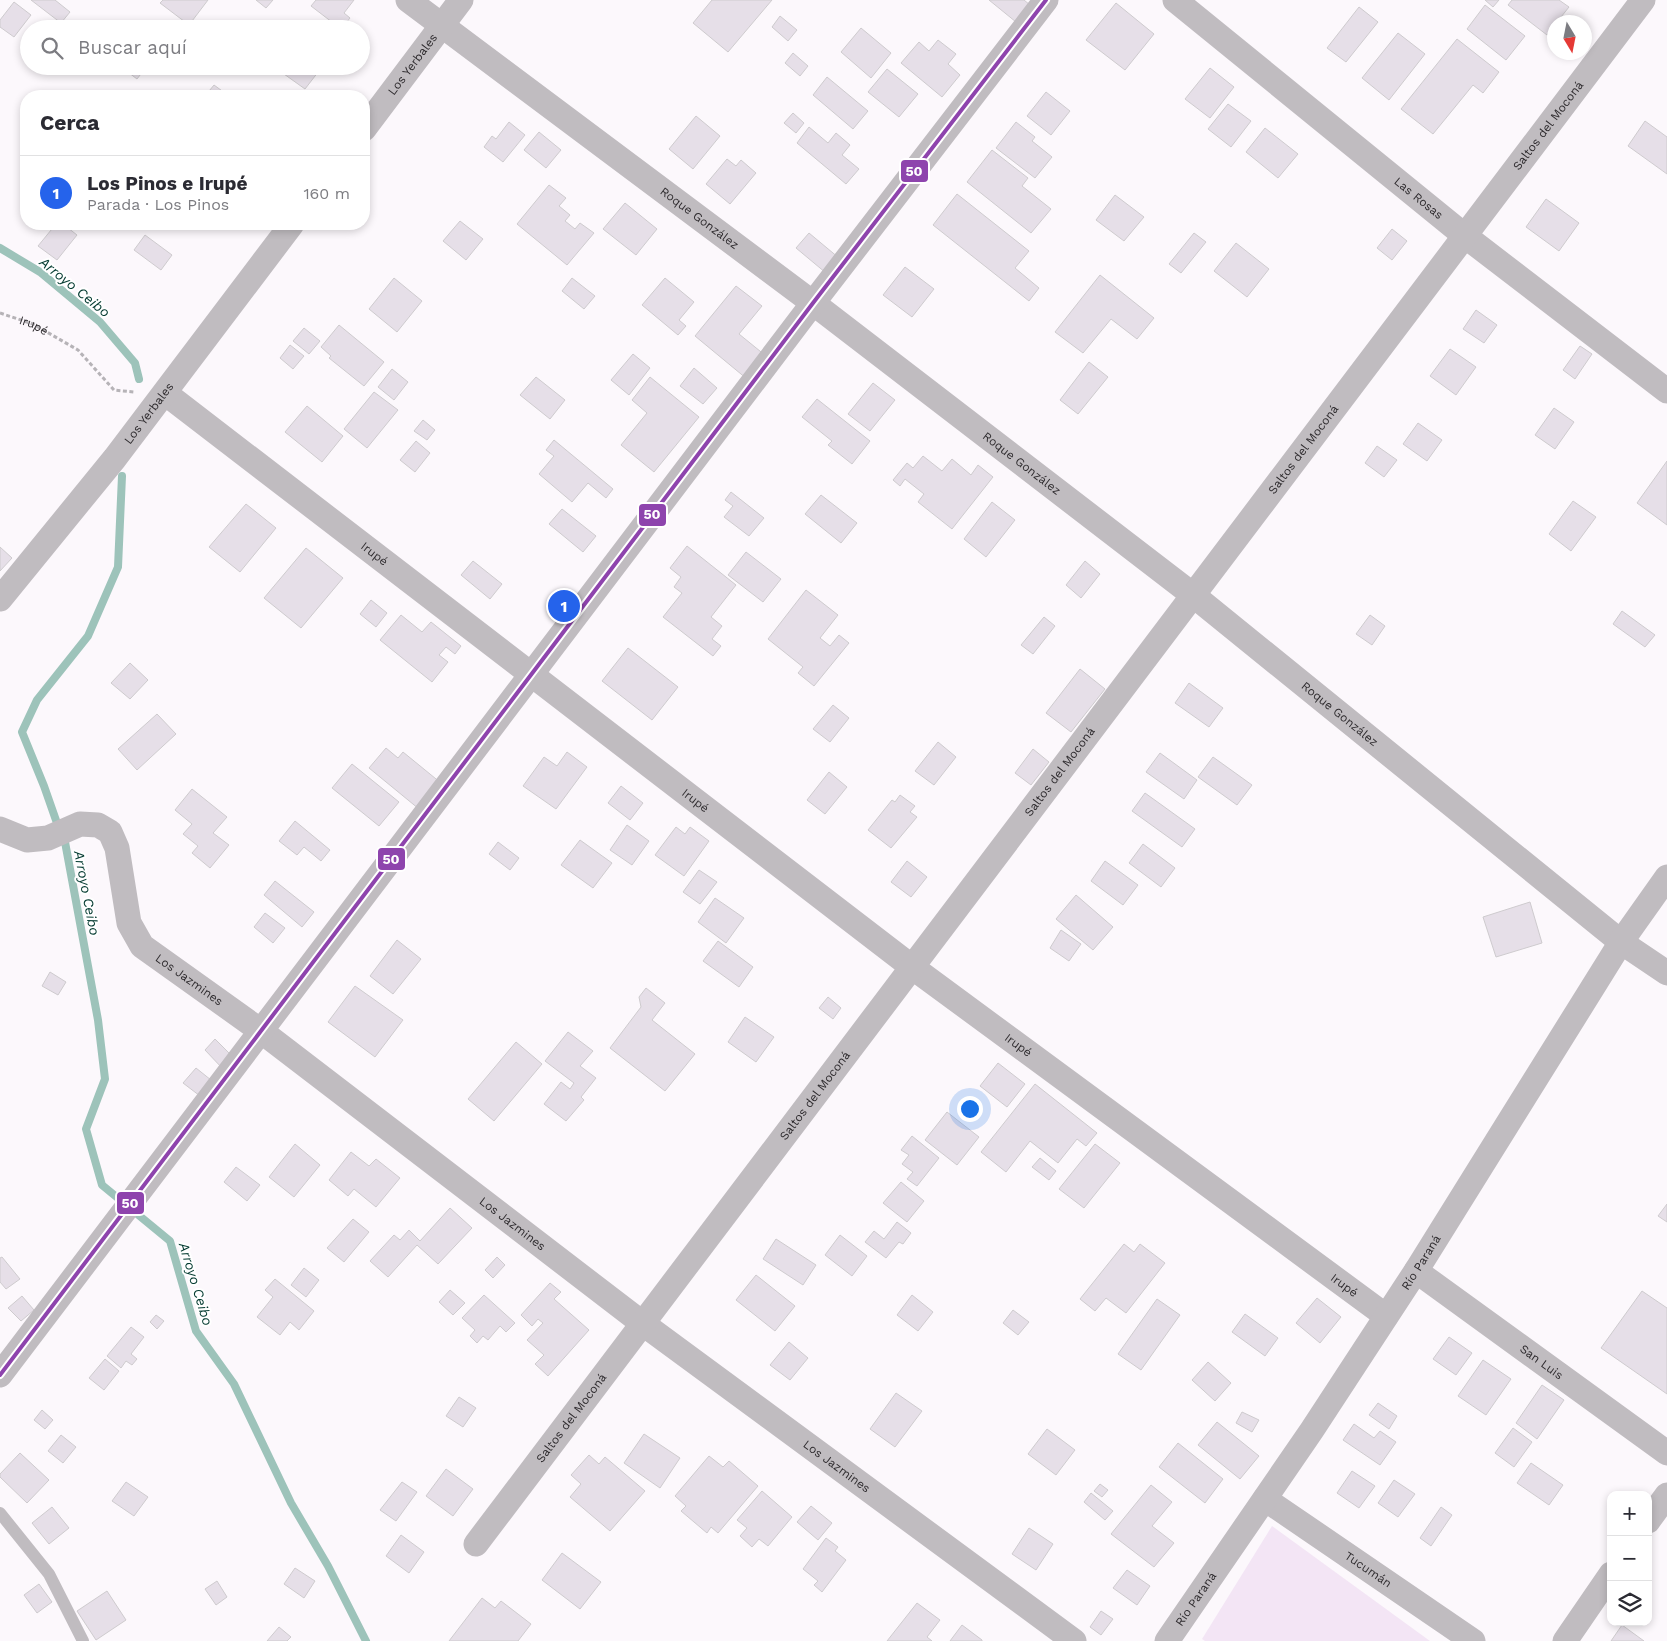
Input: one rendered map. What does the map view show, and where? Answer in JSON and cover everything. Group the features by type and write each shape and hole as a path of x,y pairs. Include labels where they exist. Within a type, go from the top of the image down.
{"street":[{"name":"Roque González","path":"408,0 812,303 1193,595 1621,942 1667,973"},
{"name":"Los Yerbales","path":"370,121 461,0"},
{"path":"0,1375 812,303 1046,0"},
{"name":"Las Rosas","path":"1175,0 1465,236 1667,391"},
{"name":"Saltos del Moconá","path":"476,1544 1643,0"},
{"name":"Los Yerbales","path":"0,599 115,458 287,230"},
{"name":"Irupé","path":"165,393 912,966 1386,1316"},
{"name":"Los Jazmines","path":"0,829 28,840 48,838 80,824 98,825 110,832 117,848 129,923 142,946 261,1031 642,1323 1074,1641"},
{"name":"Río Paraná","path":"1167,1641 1312,1430 1416,1271 1621,942 1667,877"},
{"name":"San Luis","path":"1416,1271 1667,1453"},
{"path":"1652,1516 1667,1495"},
{"name":"Tucumán","path":"1265,1499 1472,1641"},
{"path":"1565,1641 1607,1580"}],"lane":[{"path":"0,1513 49,1574 83,1641"}],"path":[{"name":"Irupé","path":"0,313 33,324 78,350 114,390 165,393"}],"shaded area":[{"path":"1272,1526 1430,1641 1205,1641 1202,1639"}],"building":[{"path":"31,0 55,0 70,12 63,20 57,20"},
{"path":"163,0 208,0 193,20 182,20 160,3"},
{"path":"256,0 273,0 266,8"},
{"path":"316,0 354,0 344,13 350,18 348,20 329,20 311,6"},
{"path":"712,0 772,0 728,52 693,23"},
{"path":"989,0 1024,0 1030,5 1016,22"},
{"path":"1485,0 1499,0 1493,7"},
{"path":"1512,0 1559,0 1569,7 1563,15 1547,15 1547,35 1508,5"},
{"path":"14,2 31,15 27,20 20,20 20,29 14,37 0,27 0,20"},
{"path":"1116,3 1154,34 1125,70 1086,40"},
{"path":"1485,5 1525,36 1506,60 1467,29"},
{"path":"1359,7 1378,22 1346,62 1327,48"},
{"path":"780,16 797,30 788,41 772,27"},
{"path":"861,28 891,53 871,78 841,52"},
{"path":"1398,33 1425,54 1389,100 1362,78"},
{"path":"1457,39 1499,72 1483,93 1473,85 1433,134 1401,109"},
{"path":"938,40 956,54 948,64 960,75 942,97 901,63 919,42 929,51"},
{"path":"793,53 808,66 800,76 785,63"},
{"path":"1210,68 1234,87 1210,118 1185,99"},
{"path":"887,69 918,94 899,117 868,92"},
{"path":"132,75 140,75 137,79"},
{"path":"285,75 316,75 305,89"},
{"path":"827,77 868,111 853,129 813,95"},
{"path":"214,85 221,90 210,90"},
{"path":"1046,92 1070,111 1051,135 1027,116"},
{"path":"1228,104 1251,121 1231,147 1208,129"},
{"path":"793,113 804,123 796,133 784,123"},
{"path":"696,116 720,136 693,169 669,149"},
{"path":"1645,121 1667,137 1667,174 1628,146"},
{"path":"509,122 525,135 503,162 484,147 492,136 496,139"},
{"path":"1016,122 1035,137 1032,141 1052,157 1035,178 996,148"},
{"path":"809,127 828,143 836,133 850,145 842,155 859,169 846,184 797,143"},
{"path":"1265,128 1298,154 1278,178 1246,152"},
{"path":"539,132 561,150 546,168 524,150"},
{"path":"992,150 1028,178 1022,186 1051,209 1031,233 967,182"},
{"path":"727,159 736,166 741,160 756,173 730,204 706,184"},
{"path":"549,185 566,198 559,206 570,215 565,221 575,229 580,223 594,233 567,265 517,224"},
{"path":"957,194 1029,251 1015,268 1039,288 1029,301 933,225"},
{"path":"1115,195 1144,217 1124,241 1096,220"},
{"path":"1546,199 1579,223 1559,251 1526,227"},
{"path":"625,203 657,229 636,255 603,229"},
{"path":"460,221 483,239 466,260 443,241"},
{"path":"1392,229 1407,241 1392,260 1377,248"},
{"path":"51,230 71,230 77,235 57,260 38,246"},
{"path":"809,233 839,258 826,273 796,248"},
{"path":"1194,233 1206,242 1181,273 1169,264"},
{"path":"145,235 172,255 161,270 134,250"},
{"path":"1236,243 1269,269 1247,297 1214,271"},
{"path":"905,267 934,289 912,317 883,295"},
{"path":"1100,275 1154,318 1137,339 1111,319 1083,353 1055,332"},
{"path":"394,278 422,301 397,332 369,309"},
{"path":"572,278 595,296 584,309 562,291"},
{"path":"665,278 694,302 679,320 686,326 678,335 642,305"},
{"path":"736,286 762,306 739,334 766,356 747,379 695,336"},
{"path":"1476,310 1497,325 1484,343 1463,329"},
{"path":"339,325 384,362 364,386 329,358 331,356 321,347"},
{"path":"304,328 320,341 309,354 293,341"},
{"path":"290,345 304,356 293,369 280,358"},
{"path":"1580,346 1592,354 1575,379 1563,370"},
{"path":"1450,349 1476,367 1456,395 1430,376"},
{"path":"633,354 650,368 629,395 611,380"},
{"path":"1089,362 1108,377 1078,414 1060,400"},
{"path":"694,368 717,388 703,404 680,386"},
{"path":"392,369 408,382 394,400 378,387"},
{"path":"536,377 565,400 550,419 520,395"},
{"path":"650,377 699,417 654,472 621,445 647,413 632,400"},
{"path":"873,383 895,400 870,431 848,414"},
{"path":"374,392 398,410 367,448 344,429"},
{"path":"817,399 870,441 852,464 828,445 832,441 802,417"},
{"path":"307,406 343,436 322,462 285,432"},
{"path":"1554,408 1574,422 1555,449 1535,435"},
{"path":"423,420 435,430 427,440 414,431"},
{"path":"1418,423 1442,440 1427,461 1403,444"},
{"path":"554,440 613,489 606,498 588,483 572,502 539,474 554,456 546,450"},
{"path":"416,441 430,453 415,472 400,460"},
{"path":"1377,446 1397,460 1384,477 1365,463"},
{"path":"923,456 942,471 952,459 971,475 978,465 993,477 952,529 918,502 924,494 905,479 900,486 893,480 907,463 913,468"},
{"path":"1667,461 1667,525 1637,503"},
{"path":"731,492 764,518 749,536 724,517 733,506 725,500"},
{"path":"821,495 857,523 841,543 805,514"},
{"path":"1573,501 1596,517 1571,551 1549,534"},
{"path":"992,502 1015,520 986,557 964,539"},
{"path":"246,504 276,528 240,572 209,547"},
{"path":"562,509 596,536 583,552 549,524"},
{"path":"687,546 736,585 711,617 722,626 712,639 721,646 713,656 663,617 682,593 674,587 681,577 670,568"},
{"path":"0,547 12,558 0,571"},
{"path":"306,548 343,578 301,628 264,598"},
{"path":"746,552 781,579 763,602 728,575"},
{"path":"473,561 502,584 490,599 461,575"},
{"path":"1085,561 1100,574 1081,598 1066,585"},
{"path":"806,590 838,615 820,638 830,646 839,635 849,643 814,686 798,673 803,667 768,639"},
{"path":"371,600 387,613 376,627 360,614"},
{"path":"1622,611 1655,635 1645,647 1613,624"},
{"path":"401,615 422,632 431,622 461,646 455,654 446,647 439,655 448,662 432,682 380,640"},
{"path":"1370,615 1385,626 1372,645 1356,634"},
{"path":"1044,617 1055,626 1033,654 1021,645"},
{"path":"628,648 678,687 652,720 602,681"},
{"path":"130,663 148,680 130,699 111,683"},
{"path":"1080,669 1105,689 1071,732 1046,713"},
{"path":"1189,683 1223,708 1209,727 1175,703"},
{"path":"833,705 849,718 830,742 813,729"},
{"path":"157,714 176,734 137,770 118,749"},
{"path":"938,742 956,757 934,785 915,771"},
{"path":"386,748 398,758 403,752 441,783 419,809 369,768"},
{"path":"1033,749 1049,762 1031,785 1015,773"},
{"path":"567,752 587,767 556,809 523,786 544,757 557,766"},
{"path":"1160,753 1197,780 1184,799 1146,772"},
{"path":"1213,757 1252,785 1237,805 1198,777"},
{"path":"352,764 399,802 379,826 332,788"},
{"path":"829,772 847,787 825,814 807,800"},
{"path":"621,786 643,803 630,820 608,803"},
{"path":"192,789 227,817 213,833 229,845 210,868 192,853 198,846 183,834 192,824 175,810"},
{"path":"1145,793 1195,829 1182,847 1132,811"},
{"path":"900,795 915,806 910,812 917,817 891,848 868,830 892,800 895,802"},
{"path":"295,821 330,850 321,861 304,847 297,855 279,841"},
{"path":"627,825 649,841 632,865 610,850"},
{"path":"676,827 685,834 690,827 709,841 684,876 655,855"},
{"path":"580,840 612,863 593,888 561,865"},
{"path":"498,842 519,858 510,870 489,854"},
{"path":"1143,844 1175,868 1161,887 1129,863"},
{"path":"907,861 927,877 911,897 891,882"},
{"path":"1105,861 1138,885 1123,905 1091,881"},
{"path":"699,870 717,882 700,904 683,892"},
{"path":"275,881 314,912 302,927 264,895"},
{"path":"1076,895 1113,927 1093,950 1056,919"},
{"path":"715,898 744,918 726,943 698,922"},
{"path":"1530,902 1542,943 1496,957 1483,917"},
{"path":"265,913 285,928 273,943 254,927"},
{"path":"1061,930 1081,944 1069,961 1050,948"},
{"path":"397,940 421,959 393,994 370,976"},
{"path":"718,941 753,967 739,987 703,961"},
{"path":"50,972 66,982 58,995 42,986"},
{"path":"355,986 403,1020 375,1057 328,1022"},
{"path":"646,988 665,1003 652,1020 695,1054 665,1091 610,1048 641,1007 639,997"},
{"path":"828,997 841,1008 833,1019 819,1008"},
{"path":"745,1017 774,1037 756,1062 728,1042"},
{"path":"568,1032 593,1051 580,1066 596,1078 581,1097 584,1100 566,1121 544,1104 561,1082 570,1089 574,1083 545,1061"},
{"path":"215,1039 234,1058 223,1069 205,1050"},
{"path":"516,1042 542,1064 494,1121 468,1099"},
{"path":"998,1063 1025,1084 1007,1107 980,1086"},
{"path":"196,1068 216,1084 204,1099 183,1083"},
{"path":"1035,1084 1097,1133 1086,1146 1077,1139 1058,1163 1030,1141 1006,1172 981,1152"},
{"path":"947,1112 979,1137 957,1165 925,1140"},
{"path":"912,1136 939,1158 917,1186 907,1179 913,1172 902,1164 909,1155 901,1150"},
{"path":"295,1144 320,1165 294,1197 269,1177"},
{"path":"1095,1144 1120,1163 1084,1208 1059,1189"},
{"path":"351,1152 369,1166 376,1159 400,1178 376,1207 354,1189 348,1196 329,1180"},
{"path":"1040,1158 1056,1171 1049,1180 1032,1167"},
{"path":"236,1167 260,1185 247,1201 224,1182"},
{"path":"901,1182 924,1201 907,1222 883,1203"},
{"path":"1667,1204 1667,1222 1658,1216"},
{"path":"450,1208 472,1228 438,1264 417,1245 388,1277 370,1261 394,1235 400,1240 409,1230 420,1241"},
{"path":"353,1219 369,1232 344,1262 327,1248"},
{"path":"897,1222 911,1233 903,1244 899,1242 886,1258 865,1242 874,1231 884,1239"},
{"path":"840,1235 867,1256 852,1276 825,1255"},
{"path":"776,1239 816,1265 803,1285 763,1259"},
{"path":"1124,1244 1134,1252 1140,1244 1165,1263 1126,1313 1106,1298 1095,1311 1080,1299"},
{"path":"2,1257 20,1279 6,1289 0,1282 0,1258"},
{"path":"497,1257 505,1265 493,1278 485,1270"},
{"path":"304,1268 319,1280 306,1297 291,1285"},
{"path":"756,1275 795,1306 775,1331 736,1300"},
{"path":"275,1279 314,1311 299,1330 290,1322 280,1335 257,1317 273,1297 265,1290"},
{"path":"550,1283 561,1292 554,1299 589,1330 548,1376 535,1364 544,1355 527,1340 543,1323 538,1319 532,1326 521,1315"},
{"path":"450,1290 465,1303 453,1315 439,1302"},
{"path":"1642,1291 1667,1308 1667,1394 1601,1348"},
{"path":"484,1295 515,1323 506,1332 500,1326 488,1340 483,1336 477,1343 470,1336 475,1330 462,1318"},
{"path":"912,1295 933,1312 918,1331 897,1315"},
{"path":"22,1296 34,1310 21,1321 8,1308"},
{"path":"1317,1298 1341,1317 1320,1343 1296,1323"},
{"path":"1157,1299 1180,1315 1141,1370 1118,1354"},
{"path":"1013,1310 1029,1322 1018,1335 1003,1323"},
{"path":"1245,1314 1278,1338 1265,1356 1232,1332"},
{"path":"156,1315 164,1321 157,1329 150,1322"},
{"path":"131,1327 144,1337 131,1354 137,1359 132,1365 126,1361 121,1368 107,1356"},
{"path":"1449,1337 1472,1353 1456,1375 1433,1359"},
{"path":"789,1342 808,1358 790,1380 770,1365"},
{"path":"105,1359 119,1371 104,1390 89,1378"},
{"path":"1483,1360 1511,1379 1486,1415 1458,1396"},
{"path":"1208,1362 1231,1383 1215,1401 1192,1380"},
{"path":"1542,1385 1564,1400 1537,1439 1516,1423"},
{"path":"896,1393 922,1411 895,1447 870,1429"},
{"path":"459,1397 476,1408 463,1427 446,1416"},
{"path":"1378,1403 1397,1416 1389,1429 1369,1415"},
{"path":"42,1410 53,1420 45,1429 34,1420"},
{"path":"1242,1412 1259,1420 1252,1432 1236,1423"},
{"path":"1217,1422 1259,1456 1240,1479 1198,1445"},
{"path":"1354,1424 1374,1438 1380,1431 1396,1442 1380,1465 1343,1440"},
{"path":"1513,1428 1532,1442 1514,1467 1495,1453"},
{"path":"1047,1429 1075,1450 1056,1475 1028,1454"},
{"path":"644,1434 680,1458 660,1488 624,1463"},
{"path":"61,1435 76,1447 63,1463 48,1451"},
{"path":"1178,1443 1223,1479 1205,1503 1159,1467"},
{"path":"20,1453 49,1480 27,1503 0,1477 0,1474"},
{"path":"589,1455 599,1464 605,1457 645,1491 610,1531 570,1497 581,1484 571,1475"},
{"path":"709,1456 723,1467 729,1461 758,1486 718,1533 711,1527 707,1533 681,1511 686,1506 675,1496"},
{"path":"1531,1463 1563,1485 1549,1505 1517,1483"},
{"path":"446,1469 473,1489 453,1516 426,1496"},
{"path":"1352,1471 1375,1486 1359,1508 1337,1493"},
{"path":"1394,1480 1415,1494 1398,1517 1378,1503"},
{"path":"126,1482 148,1497 134,1516 112,1501"},
{"path":"402,1482 417,1492 396,1521 380,1510"},
{"path":"1100,1484 1108,1490 1102,1497 1094,1491"},
{"path":"1151,1485 1172,1502 1152,1526 1174,1543 1154,1567 1111,1534"},
{"path":"762,1491 792,1517 768,1546 759,1539 752,1547 740,1536 747,1528 737,1520"},
{"path":"1091,1493 1113,1511 1105,1520 1084,1502"},
{"path":"811,1506 832,1523 818,1540 797,1522"},
{"path":"52,1507 69,1528 49,1544 32,1523"},
{"path":"1441,1507 1452,1515 1431,1546 1420,1538"},
{"path":"1029,1528 1053,1544 1036,1570 1012,1554"},
{"path":"401,1535 424,1552 409,1573 386,1556"},
{"path":"826,1538 838,1547 835,1551 846,1560 822,1592 814,1585 818,1581 803,1569"},
{"path":"562,1553 601,1582 580,1609 542,1580"},
{"path":"295,1568 315,1581 304,1598 284,1584"},
{"path":"1127,1570 1150,1586 1137,1605 1113,1588"},
{"path":"217,1581 227,1597 216,1605 205,1589"},
{"path":"39,1584 52,1602 37,1613 24,1595"},
{"path":"107,1591 126,1620 96,1640 77,1611"},
{"path":"482,1598 495,1608 501,1601 531,1624 518,1641 449,1641"},
{"path":"917,1603 940,1620 927,1637 932,1641 887,1641"},
{"path":"1101,1611 1113,1619 1101,1635 1090,1627"},
{"path":"962,1625 982,1640 982,1641 950,1641"},
{"path":"1621,1626 1623,1626 1644,1641 1611,1641"},
{"path":"279,1627 291,1637 287,1641 267,1641"}],"waterway":[{"name":"Arroyo Ceibo","path":"0,248 40,272 100,322 135,363 139,379"},
{"name":"Arroyo Ceibo","path":"58,826 22,732 37,700 88,636 118,567 122,476"},
{"name":"Arroyo Ceibo","path":"65,842 98,1020 105,1079 86,1129 102,1185 170,1241 196,1331 234,1384 291,1503 328,1566 366,1641"}],"transit line":[{"name":"50","path":"0,1375 813,303 1046,0"}],"place":[{"name":"Los Pinos e Irupé","path":"564,606"}]}
